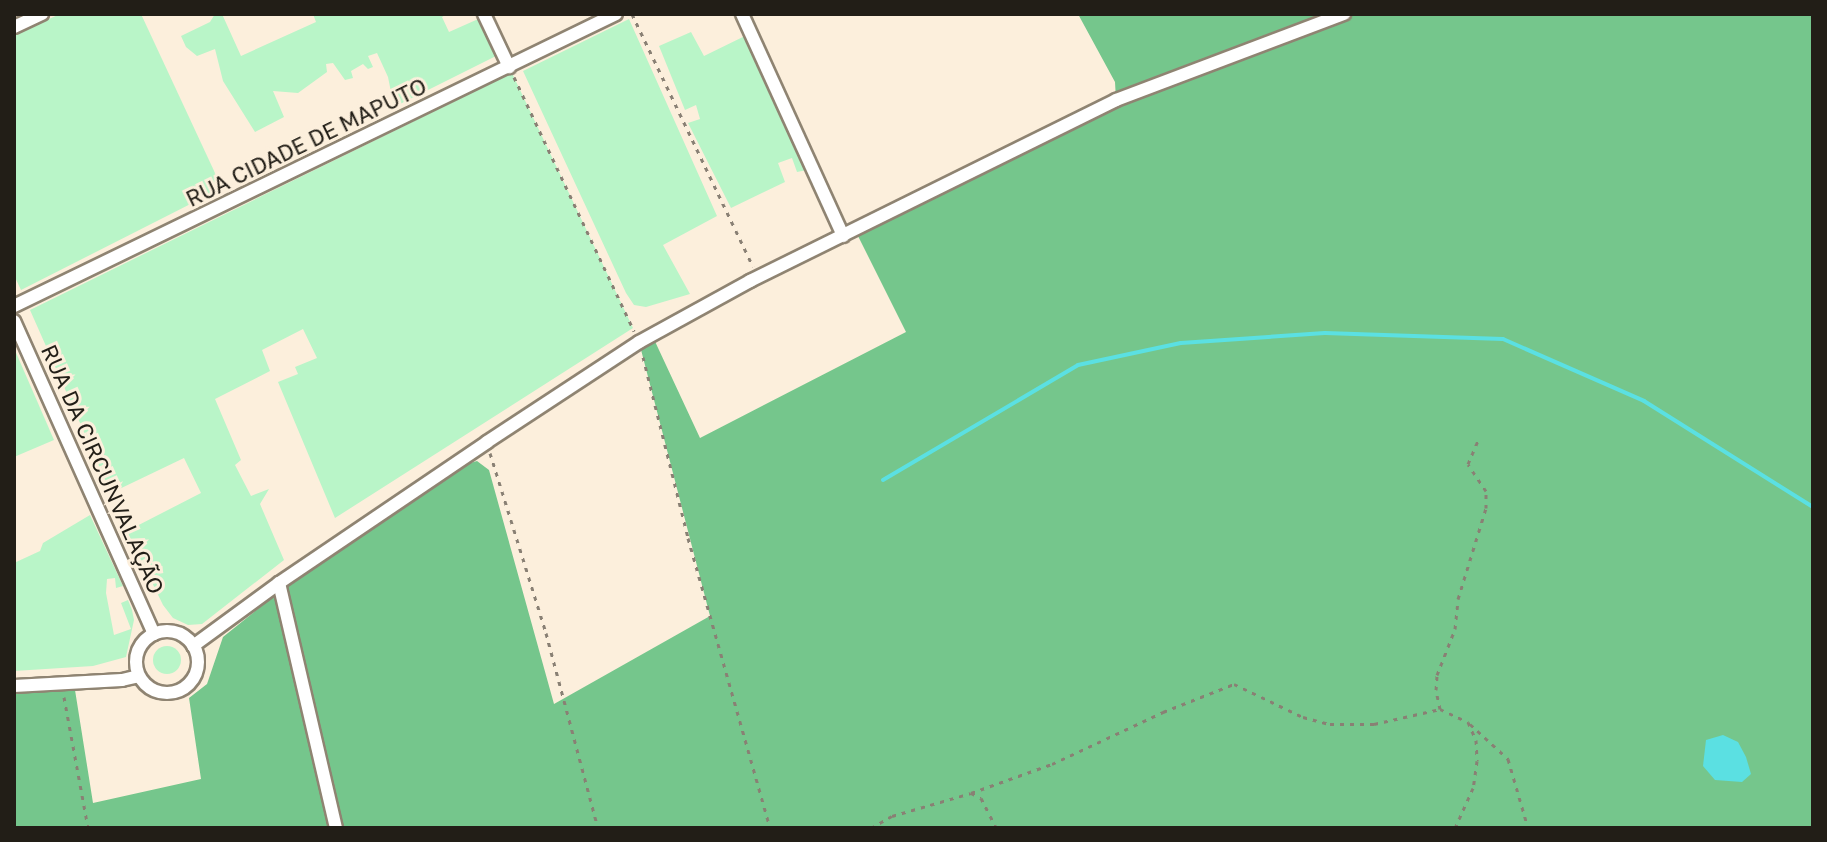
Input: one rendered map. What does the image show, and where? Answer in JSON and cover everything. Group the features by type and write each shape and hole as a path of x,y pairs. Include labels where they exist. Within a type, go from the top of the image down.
{"street":[{"path":"14,27 42,14"},
{"path":"484,14 509,67"},
{"name":"RUA CIDADE DE MAPUTO","path":"14,306 616,14"},
{"path":"742,14 843,236"},
{"path":"193,646 279,583 639,342 758,277 1116,100 1344,14"},
{"name":"RUA DA CIRCUNVALAÇÃO","path":"14,321 154,634"},
{"path":"279,583 336,828"},
{"path":"172,632 193,646 198,666 195,675 181,689 172,693 153,690 139,676 136,666 140,647 154,634 172,632"},
{"path":"14,686 62,685 139,676"}],"path":[{"path":"632,14 758,277"},
{"path":"509,67 639,342 688,538 770,828"},
{"path":"1440,709 1437,675 1455,629 1460,591 1474,558 1486,508 1486,491 1468,464 1478,441"},
{"path":"487,442 546,633 598,828"},
{"path":"871,828 892,816 971,793 1052,764 1163,712 1234,684 1303,717 1330,724 1374,724 1440,709 1468,722 1493,741 1508,759 1528,828"},
{"path":"62,685 88,828"},
{"path":"1455,828 1473,788 1477,761 1476,740 1468,722"},
{"path":"971,793 981,798 996,828"}],"green space":[{"path":"60,14 141,14 222,188 21,290 14,275 14,35"},
{"path":"215,14 222,14 241,56 316,22 313,14 447,14 442,17 449,32 485,16 498,55 394,107 388,77 377,53 368,56 373,67 368,69 363,64 351,71 353,78 345,80 333,63 326,64 327,72 298,93 273,91 284,117 255,132 223,81 215,49 197,56 186,47 181,36 210,22"},
{"path":"1078,14 1813,14 1813,828 14,828 14,690 75,690 93,803 201,779 189,698 207,684 223,637 304,572 460,466 477,461 489,470 554,704 710,616 639,342 652,335 700,438 906,332 855,230 1116,100 1115,82"},
{"path":"629,19 717,216 663,245 690,294 646,307 634,305 626,293 523,71"},
{"path":"691,32 704,56 751,33 812,169 797,172 792,158 778,163 785,182 731,208 688,123 700,119 696,105 685,110 659,46"},
{"path":"512,73 633,328 335,518 278,382 298,374 295,367 317,358 303,329 262,350 270,371 215,399 241,460 235,465 251,496 269,489 260,504 284,560 202,624 188,625 173,618 163,605 127,531 201,493 184,458 111,493 30,310"},
{"path":"14,348 54,440 14,457"},
{"path":"90,515 123,586 116,588 115,578 107,579 106,593 114,635 131,629 121,603 128,600 132,610 134,620 126,657 93,666 14,671 14,563 40,551 43,543"},
{"path":"167,646 177,650 181,660 177,670 167,674 157,670 153,660 157,650"}],"water":[{"path":"1723,735 1738,742 1746,757 1751,774 1742,782 1715,780 1703,766 1706,740"}],"waterway":[{"path":"883,480 1078,365 1181,343 1325,333 1503,339 1644,401 1813,507"}]}
